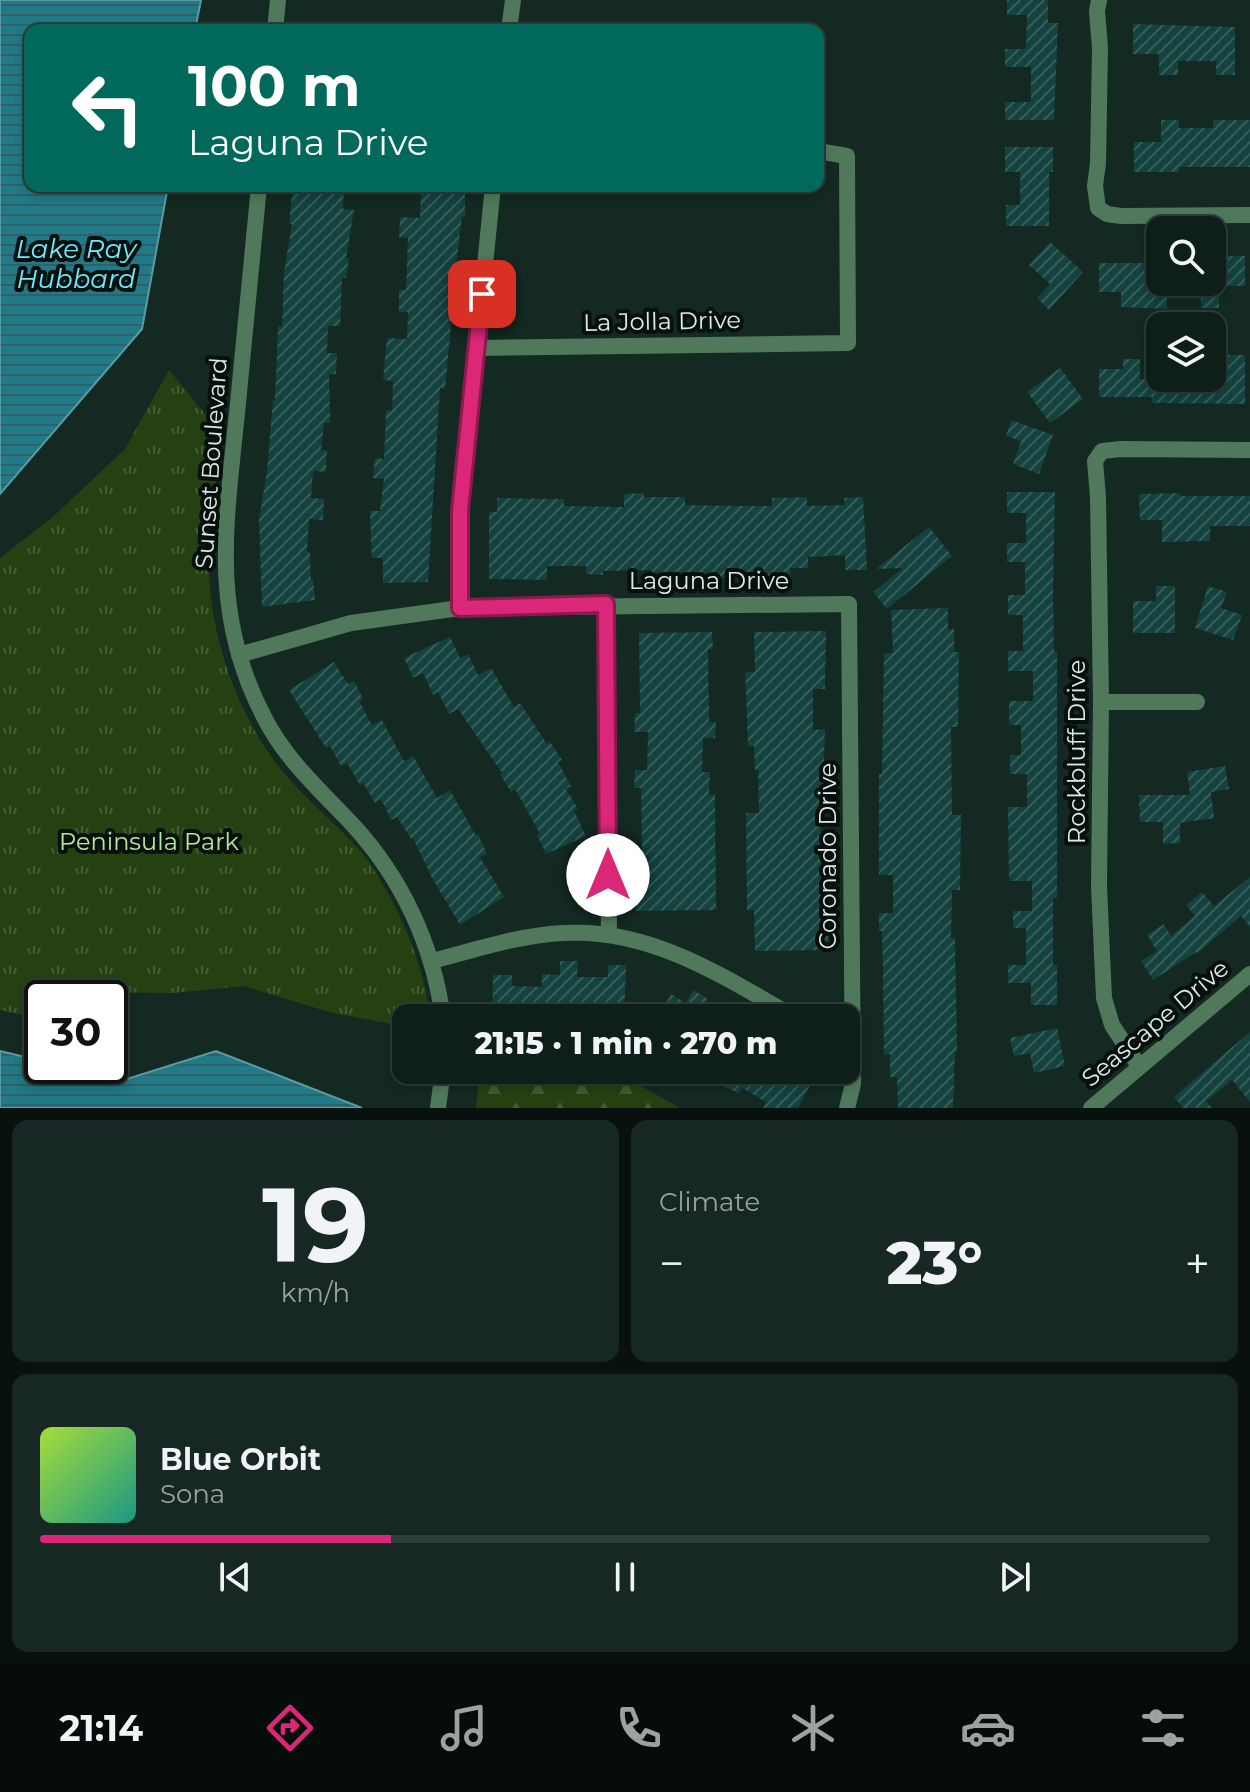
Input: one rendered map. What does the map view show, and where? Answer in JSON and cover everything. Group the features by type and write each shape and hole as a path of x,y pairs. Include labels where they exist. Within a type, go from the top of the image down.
{"street":[{"path":"276,24 278,0"},
{"path":"510,24 513,0"},
{"path":"1099,0 1095,186 1098,208 1107,214 1121,216 1250,215"},
{"name":"La Jolla Drive","path":"477,348 848,343 847,156 824,152"},
{"name":"Sunset Boulevard","path":"258,192 225,542 227,605 250,689 279,742 381,859 409,907 432,961 440,1004"},
{"path":"460,608 459,533 492,192"},
{"name":"Rockbluff Drive","path":"1139,1066 1112,1025 1104,998 1099,886 1101,702 1095,461 1102,451 1121,449 1250,450"},
{"path":"606,604 609,935"},
{"name":"Laguna Drive","path":"239,655 351,623 460,608 606,604 849,604"},
{"name":"Coronado Drive","path":"849,604 849,1004"},
{"path":"1101,702 1197,702"},
{"path":"432,961 545,934 609,935 657,947 691,960 771,1004"},
{"name":"Seascape Drive","path":"1091,1108 1250,974"},
{"path":"438,1108 441,1084"},
{"name":"Coronado Drive","path":"847,1108 853,1084"}],"green space":[{"name":"Peninsula Park","path":"169,370 222,435 210,531 209,573 211,602 224,659 246,714 276,763 360,851 396,908 415,954 428,1004 392,1004 392,1024 329,1012 244,986 173,993 128,993 128,980 24,980 24,1015 0,1010 0,558 54,516 125,449"},
{"path":"479,1084 637,1084 680,1108 476,1108"}],"water":[{"name":"Lake Ray Hubbard","path":"0,0 201,0 196,24 24,24 24,192 167,192 142,329 0,494"},
{"path":"0,1051 24,1057 24,1084 128,1084 128,1079 216,1051 362,1108 0,1108"}],"building":[{"path":"1007,0 1048,0 1048,23 1058,23 1054,120 1005,120 1005,102 1031,102 1031,67 1005,67 1005,49 1026,49 1027,15 1007,15"},
{"path":"1133,24 1235,27 1235,75 1216,75 1216,61 1178,61 1178,75 1159,75 1159,54 1133,54"},
{"path":"1161,120 1179,120 1179,128 1213,128 1213,120 1250,120 1250,167 1179,167 1179,172 1134,172 1134,142 1161,142"},
{"path":"1005,147 1053,147 1053,172 1049,172 1049,226 1006,226 1006,205 1020,205 1020,172 1005,172"},
{"path":"292,192 344,192 343,209 354,210 346,278 342,278 340,326 328,326 327,353 337,353 336,374 329,374 330,423 324,423 321,450 327,450 326,472 313,471 311,498 324,499 323,520 309,519 307,552 310,552 315,600 262,607 259,520 275,400 278,326 282,327 284,272 292,224 289,224"},
{"path":"421,192 465,192 465,216 462,216 456,265 459,313 452,313 445,389 440,388 428,582 383,583 383,558 372,558 370,511 380,511 384,479 373,478 375,458 384,459 386,410 392,411 393,381 383,380 387,338 407,339 408,312 399,312 399,290 406,290 408,238 399,237 400,217 420,218"},
{"path":"1050,242 1083,272 1049,310 1037,298 1050,284 1029,265"},
{"path":"1226,256 1245,256 1245,286 1226,286"},
{"path":"1099,263 1146,263 1146,296 1167,296 1167,309 1121,307 1121,292 1099,292"},
{"path":"1201,296 1219,296 1219,308 1201,308"},
{"path":"1227,355 1245,355 1245,404 1152,403 1152,397 1099,397 1099,369 1123,369 1123,359 1140,359 1140,379 1146,379 1146,392 1226,392"},
{"path":"1060,368 1083,399 1050,423 1027,392"},
{"path":"1011,420 1053,435 1039,474 1013,464 1021,441 1006,436"},
{"path":"1007,492 1055,492 1053,595 1054,651 1057,651 1057,898 1053,898 1053,965 1057,965 1057,1005 1031,1005 1031,983 1008,983 1008,965 1026,965 1026,928 1013,928 1013,911 1032,911 1032,881 1009,881 1008,807 1027,807 1027,774 1010,774 1010,755 1021,755 1021,725 1009,725 1009,701 1033,701 1033,671 1008,671 1008,651 1023,651 1023,615 1008,615 1008,595 1025,595 1025,562 1007,562 1007,543 1026,543 1026,513 1007,513"},
{"path":"644,493 644,497 685,497 685,505 772,506 772,498 807,497 807,506 845,505 844,498 863,497 867,570 845,570 845,555 808,557 808,568 790,568 791,578 691,578 691,573 652,573 652,570 603,571 603,575 586,574 586,566 547,566 547,580 489,579 489,512 497,512 497,498 564,499 564,506 624,507 624,494"},
{"path":"1180,493 1180,496 1250,496 1250,526 1210,526 1210,541 1162,542 1162,520 1140,520 1139,494"},
{"path":"929,527 952,556 887,609 873,592 903,568 876,569"},
{"path":"1156,586 1175,586 1175,633 1133,633 1133,601 1156,601"},
{"path":"1208,586 1227,592 1221,608 1242,615 1233,640 1195,628"},
{"path":"948,608 948,629 954,629 954,652 959,652 958,727 951,727 952,815 961,815 960,890 952,890 951,938 955,938 957,1052 953,1108 898,1108 897,1077 890,1077 890,1054 884,1055 882,931 879,931 879,913 893,913 893,875 879,875 884,653 893,653 891,610"},
{"path":"826,631 825,689 813,689 813,730 825,729 823,788 820,788 821,851 828,851 825,932 828,932 829,950 755,951 754,910 747,910 746,813 759,813 758,770 755,770 754,746 748,746 745,672 755,672 754,632"},
{"path":"712,632 713,649 708,649 709,722 716,722 715,738 703,738 702,772 710,772 709,795 715,794 716,910 636,911 634,853 642,852 641,788 634,788 635,770 647,770 648,732 634,732 635,713 640,713 639,633"},
{"path":"450,637 460,658 468,654 478,675 491,668 514,707 520,703 547,744 550,742 562,760 558,762 571,786 566,789 578,809 574,811 586,836 546,854 537,835 540,834 515,789 511,792 502,773 458,709 449,714 438,692 433,695 423,673 413,678 404,658"},
{"path":"334,662 348,684 354,681 363,699 359,701 372,725 382,720 404,761 413,756 437,798 450,790 476,836 478,834 487,854 480,857 504,897 460,925 413,838 397,817 391,820 381,799 375,803 347,763 341,766 289,690"},
{"path":"1225,766 1229,789 1211,792 1214,818 1180,823 1180,843 1163,844 1163,822 1140,822 1139,795 1190,795 1187,772"},
{"path":"1250,877 1250,927 1241,916 1198,953 1153,980 1141,961 1157,951 1147,935 1164,924 1171,936 1195,916 1186,905 1202,892 1214,906"},
{"path":"560,961 578,961 577,977 608,977 608,965 626,965 625,1004 492,1004 493,975 512,975 512,986 542,987 542,974 560,975"},
{"path":"693,990 708,999 706,1004 666,1004 671,994 686,1003"},
{"path":"1057,1028 1065,1066 1034,1073 1030,1053 1014,1056 1010,1038"},
{"path":"1250,1032 1250,1102 1232,1080 1206,1101 1212,1108 1183,1108 1174,1097"},
{"path":"721,1084 811,1084 798,1108 763,1108 766,1102 742,1088 739,1094"}],"route":[{"path":"482,294 460,510 460,608 606,604 608,875"}]}
